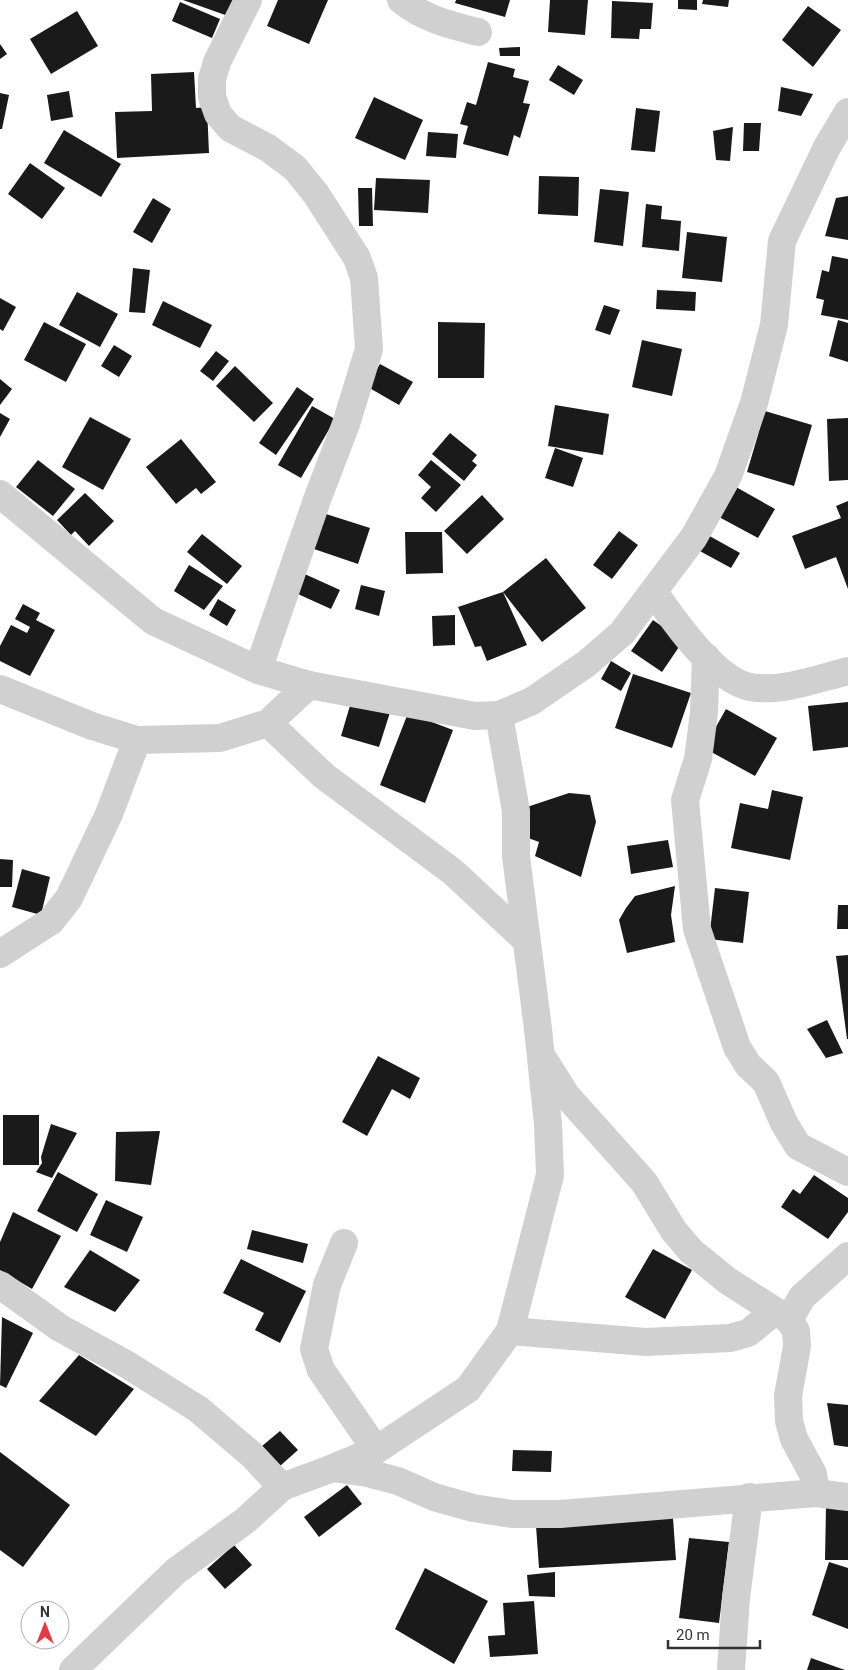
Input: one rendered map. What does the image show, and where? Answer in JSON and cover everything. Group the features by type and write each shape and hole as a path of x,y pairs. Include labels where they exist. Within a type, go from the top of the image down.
{"street":[{"path":"248,0 217,62 212,80 212,97 218,114 230,128 268,148 295,168 316,194 357,258 364,278 369,349 346,424 318,497 258,670"},
{"path":"401,0 425,16 445,24 478,32"},
{"path":"0,494 153,621 258,670 309,685 475,716 499,715 532,701 586,664 622,633 694,537 728,476 754,403 774,325 782,241 827,147 848,112"},
{"path":"654,592 689,641 730,678 751,688 784,687 848,671"},
{"path":"706,657 704,713 698,759 685,800 697,929 737,1047 748,1065 766,1082 784,1123 798,1146 848,1172"},
{"path":"0,690 92,726 137,740 220,738 268,724 309,685"},
{"path":"73,1670 176,1571 246,1520 282,1487 376,1450 468,1388 510,1331 550,1175 541,1055 516,856 516,811 499,715"},
{"path":"268,724 324,776 453,872 526,940"},
{"path":"0,954 52,921 69,898 110,814 137,740"},
{"path":"541,1055 566,1094 644,1182 674,1231 691,1251 728,1281 782,1315 796,1332 797,1346 788,1396 789,1421 794,1439 813,1474 816,1493"},
{"path":"344,1243 327,1285 314,1349 321,1370 376,1450"},
{"path":"510,1331 646,1342 730,1338 748,1332 782,1315 848,1256"},
{"path":"0,1286 60,1328 126,1364 198,1409 251,1454 282,1487"},
{"path":"334,1468 398,1481 434,1498 473,1508 512,1514 560,1514 816,1493 848,1497"},
{"path":"731,1670 736,1598 749,1497"}],"building":[{"path":"183,0 234,0 228,16"},
{"path":"278,0 328,0 309,44 267,26"},
{"path":"456,0 510,0 505,17 455,3"},
{"path":"550,0 588,0 585,35 548,32"},
{"path":"678,0 697,0 697,10 678,9"},
{"path":"703,0 729,0 728,7 702,4"},
{"path":"612,1 653,3 651,29 640,29 639,39 611,38"},
{"path":"180,2 220,19 212,38 172,21"},
{"path":"808,6 841,30 813,67 782,40"},
{"path":"77,11 98,46 51,74 30,39"},
{"path":"0,44 7,54 0,59"},
{"path":"520,47 520,56 500,56 499,48"},
{"path":"488,62 515,69 513,77 529,81 523,103 530,104 520,138 514,135 508,156 463,144 468,126 460,124 467,102 476,105"},
{"path":"558,65 583,80 574,95 549,80"},
{"path":"194,72 196,108 207,107 209,153 117,158 115,112 152,111 151,74"},
{"path":"781,87 813,94 801,116 778,111"},
{"path":"69,91 73,117 51,121 47,95"},
{"path":"0,93 9,95 2,129 0,129"},
{"path":"374,97 423,120 405,160 355,138"},
{"path":"636,108 660,111 655,152 631,150"},
{"path":"744,123 761,123 759,151 743,151"},
{"path":"733,127 730,161 716,160 713,131"},
{"path":"64,130 121,164 101,197 44,163"},
{"path":"428,132 458,134 456,158 426,156"},
{"path":"30,163 65,188 42,219 8,194"},
{"path":"539,176 579,177 578,216 538,214"},
{"path":"376,178 430,180 428,213 374,210"},
{"path":"358,188 372,188 373,226 359,226"},
{"path":"600,189 629,192 623,246 594,242"},
{"path":"848,196 848,240 825,236 836,198"},
{"path":"153,198 171,209 152,243 133,232"},
{"path":"646,204 662,206 661,219 681,221 679,251 642,247"},
{"path":"687,232 727,237 722,282 682,278"},
{"path":"832,256 848,259 848,320 821,315 824,300 816,298 822,270 829,272"},
{"path":"133,268 150,270 145,313 129,312"},
{"path":"657,290 696,292 695,311 656,309"},
{"path":"77,292 118,314 100,347 59,325"},
{"path":"0,298 16,307 3,331 0,329"},
{"path":"163,301 212,325 200,348 152,325"},
{"path":"604,305 620,310 610,335 595,330"},
{"path":"838,320 848,323 848,362 829,356"},
{"path":"44,322 86,344 66,382 24,360"},
{"path":"438,322 485,323 484,378 438,378"},
{"path":"642,340 682,349 672,396 632,387"},
{"path":"114,345 132,356 119,377 101,366"},
{"path":"216,351 229,361 213,381 200,371"},
{"path":"380,364 413,382 399,405 366,386"},
{"path":"235,366 273,403 254,422 216,386"},
{"path":"0,379 12,389 0,405"},
{"path":"297,387 314,399 276,455 259,443"},
{"path":"555,405 609,414 603,455 548,446"},
{"path":"312,406 335,419 301,478 278,465"},
{"path":"765,411 812,425 794,486 747,472"},
{"path":"0,413 10,419 0,437"},
{"path":"90,417 131,439 103,490 62,467"},
{"path":"848,418 848,480 829,481 827,419"},
{"path":"450,433 477,455 472,461 477,465 464,481 432,454"},
{"path":"181,439 216,482 201,494 196,488 176,504 146,467"},
{"path":"555,448 583,458 573,487 545,478"},
{"path":"38,460 75,489 53,516 16,487"},
{"path":"431,460 461,485 436,512 421,498 431,487 418,475"},
{"path":"736,487 775,509 758,538 719,517"},
{"path":"85,493 114,521 89,546 75,531 71,535 57,520"},
{"path":"482,495 504,519 467,554 444,531"},
{"path":"848,501 848,589 836,557 805,569 792,536 841,518 836,506"},
{"path":"326,514 370,528 358,564 314,549"},
{"path":"619,531 638,545 612,579 593,565"},
{"path":"405,532 442,532 443,573 406,574"},
{"path":"202,534 242,566 227,584 187,552"},
{"path":"706,534 740,553 731,568 698,550"},
{"path":"546,558 586,608 542,642 503,592"},
{"path":"189,565 223,586 204,610 174,591"},
{"path":"298,571 340,590 331,609 289,590"},
{"path":"361,585 385,591 379,616 355,609"},
{"path":"503,592 527,645 487,661 481,646 475,647 458,607"},
{"path":"218,599 236,610 227,626 209,615"},
{"path":"23,604 40,613 36,620 55,630 30,676 0,661 0,646 11,625 27,633 30,627 15,619"},
{"path":"455,615 455,645 433,646 432,616"},
{"path":"653,620 683,641 662,672 631,651"},
{"path":"611,661 631,673 621,691 601,679"},
{"path":"633,674 691,693 672,748 615,728"},
{"path":"354,692 393,703 379,747 341,736"},
{"path":"848,702 848,747 813,751 808,706"},
{"path":"726,709 777,738 755,776 704,748"},
{"path":"408,713 453,730 425,803 380,785"},
{"path":"772,790 803,797 790,860 731,848 740,803 768,809"},
{"path":"569,793 590,795 596,822 581,877 535,856 539,842 520,835 524,808"},
{"path":"668,840 673,867 631,874 627,846"},
{"path":"0,859 13,860 12,887 0,887"},
{"path":"22,869 50,877 41,915 12,907"},
{"path":"675,886 671,915 675,942 627,953 619,920 626,908 635,896"},
{"path":"715,888 749,892 743,943 709,939"},
{"path":"838,905 848,905 848,929 837,929"},
{"path":"848,955 848,1039 847,1039 836,956"},
{"path":"827,1020 843,1053 826,1058 807,1029"},
{"path":"378,1056 420,1078 410,1099 392,1089 367,1136 342,1122"},
{"path":"3,1115 39,1115 39,1165 3,1165"},
{"path":"51,1124 77,1133 52,1178 36,1172 42,1163 41,1157"},
{"path":"160,1131 151,1185 115,1181 116,1132"},
{"path":"58,1172 98,1194 77,1232 37,1211"},
{"path":"814,1175 848,1198 848,1212 828,1239 781,1207 793,1189 800,1194"},
{"path":"106,1200 143,1217 127,1252 90,1235"},
{"path":"13,1212 61,1236 32,1289 0,1270 0,1242"},
{"path":"252,1230 308,1244 303,1263 247,1249"},
{"path":"653,1249 692,1270 665,1319 625,1297"},
{"path":"90,1250 140,1280 115,1312 64,1287"},
{"path":"241,1259 306,1291 280,1343 255,1330 264,1313 223,1293"},
{"path":"2,1317 33,1333 6,1388 0,1385"},
{"path":"79,1355 134,1389 96,1436 39,1401"},
{"path":"827,1403 848,1405 848,1447 834,1445"},
{"path":"280,1431 298,1450 280,1466 262,1446"},
{"path":"513,1450 552,1451 551,1472 512,1471"},
{"path":"0,1452 70,1505 23,1567 0,1550"},
{"path":"347,1485 362,1504 319,1537 304,1517"},
{"path":"826,1507 848,1508 848,1560 825,1560"},
{"path":"673,1518 676,1560 539,1568 536,1526"},
{"path":"689,1538 729,1542 719,1623 679,1618"},
{"path":"234,1545 252,1565 225,1589 207,1569"},
{"path":"829,1562 848,1568 848,1629 812,1615"},
{"path":"425,1568 488,1601 454,1664 395,1629"},
{"path":"555,1572 555,1597 529,1596 527,1575"},
{"path":"534,1601 538,1654 490,1657 488,1636 505,1635 503,1603"},
{"path":"811,1658 845,1670 807,1670"}]}
